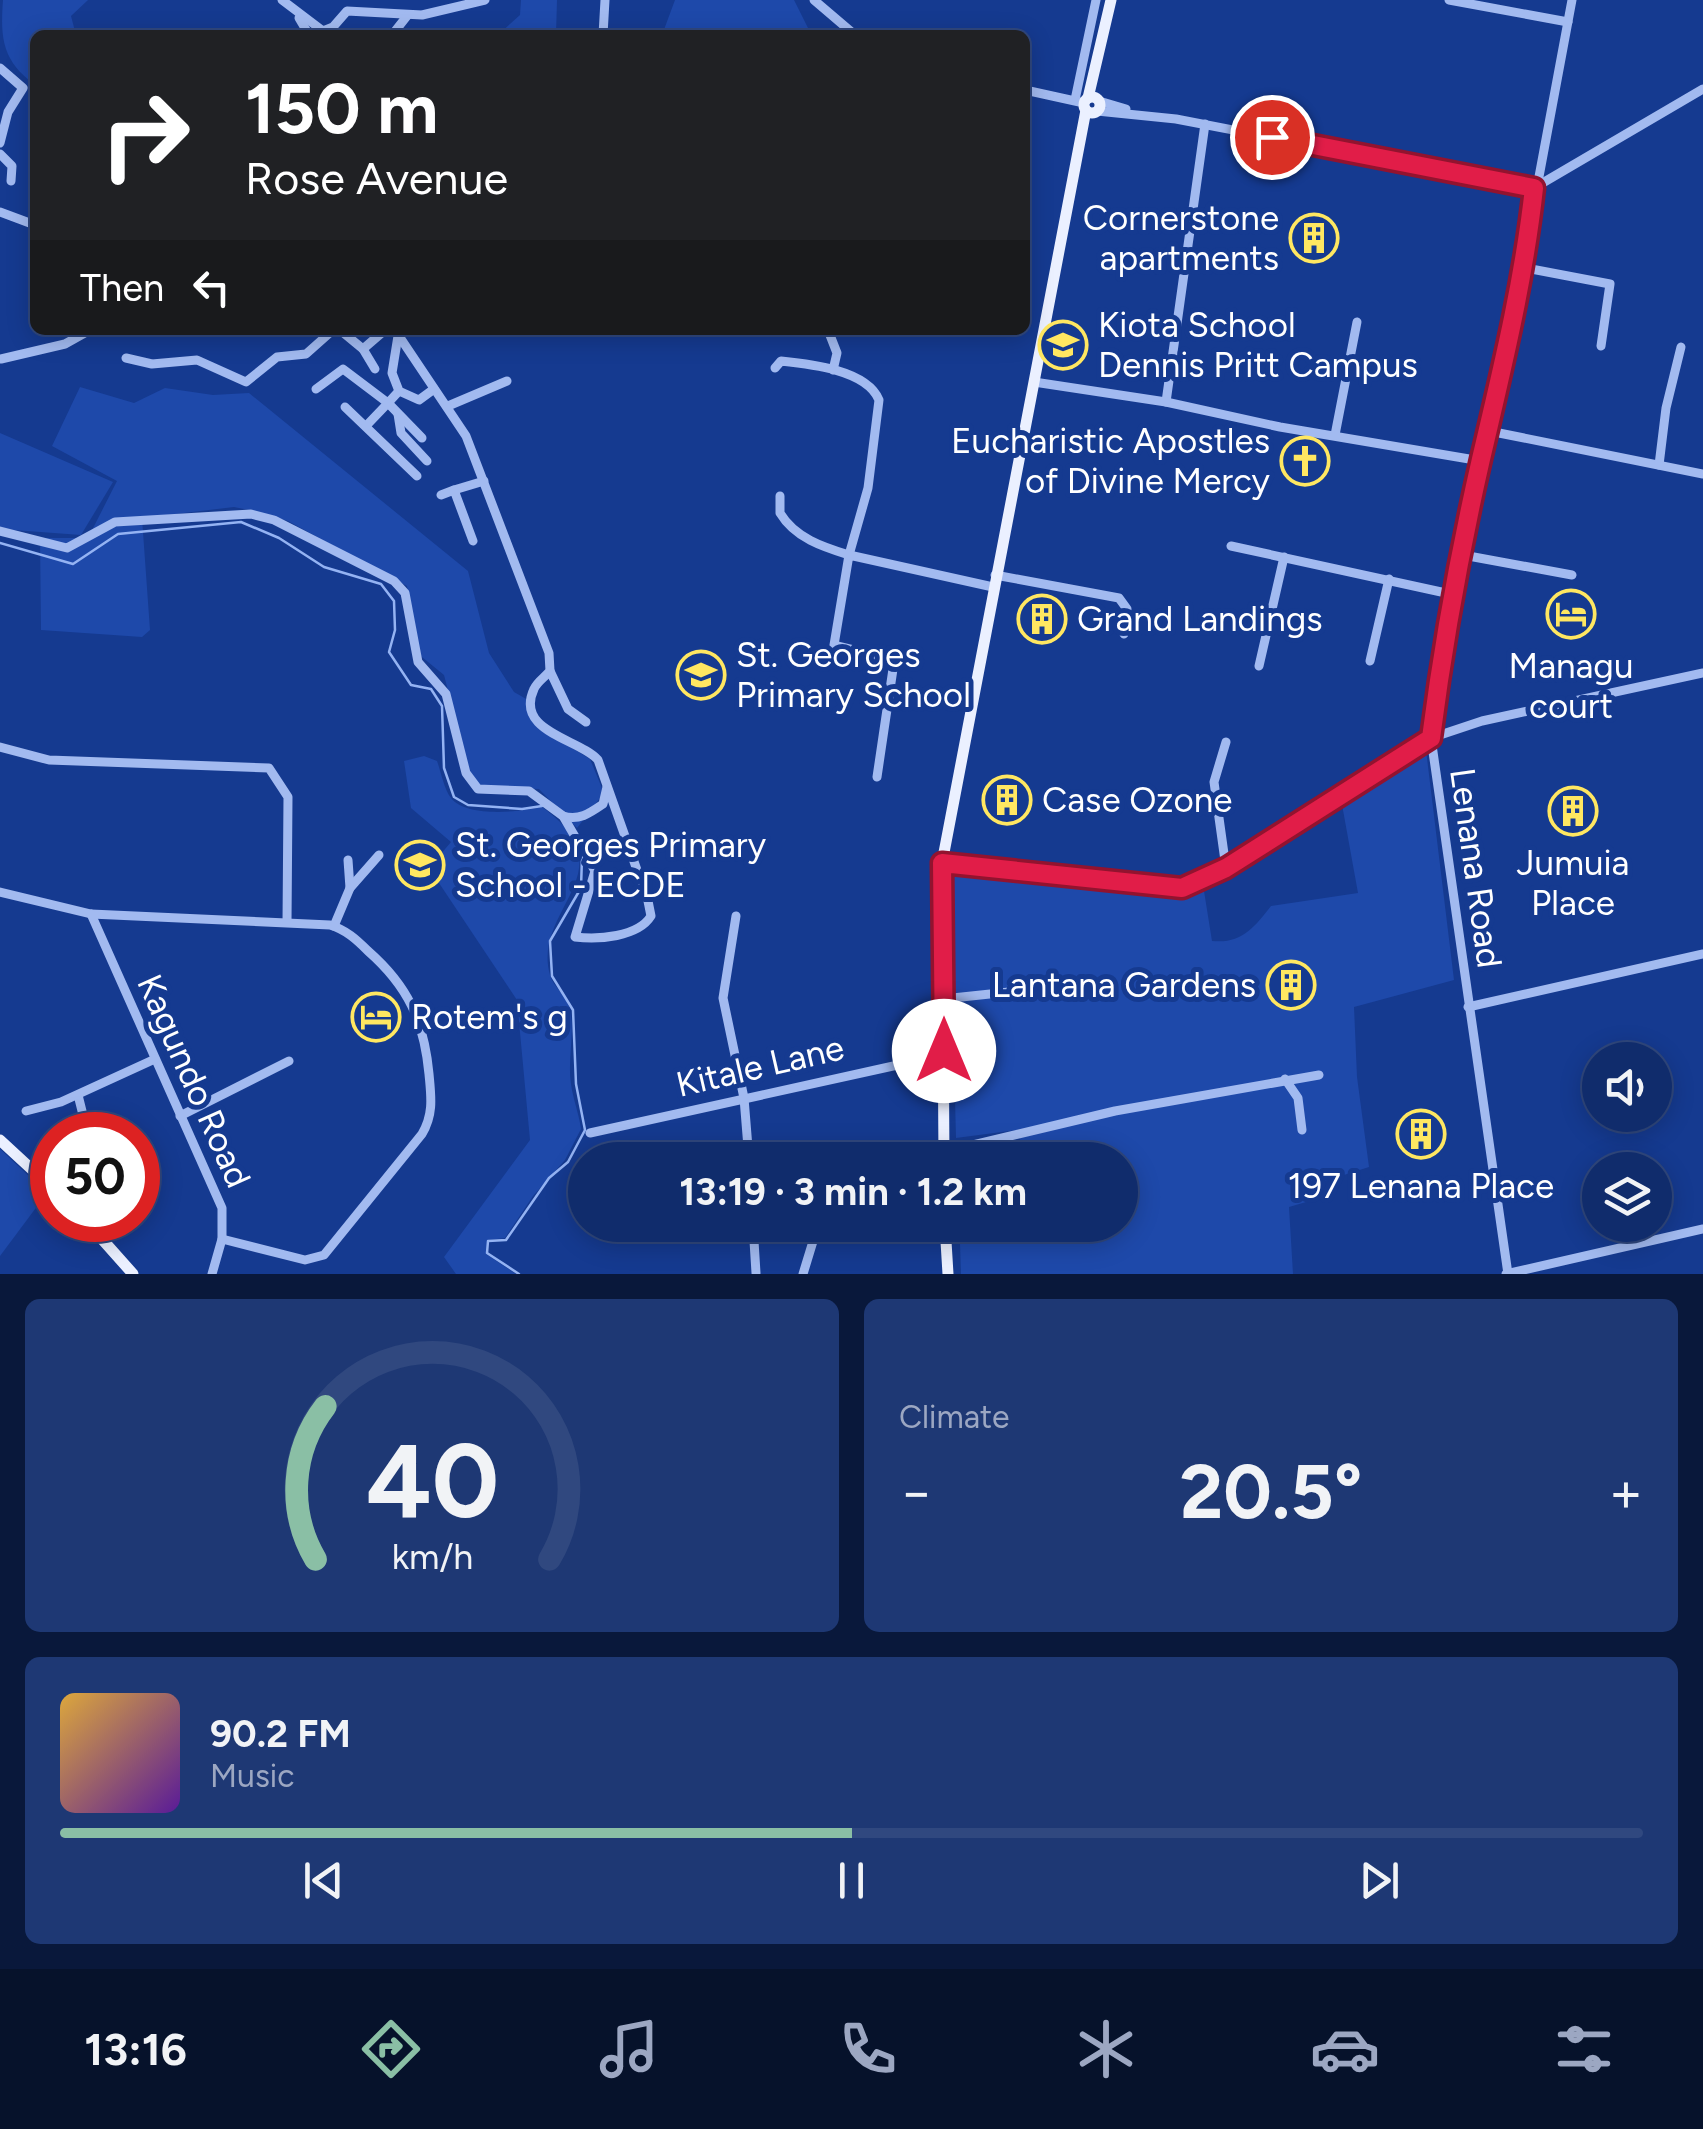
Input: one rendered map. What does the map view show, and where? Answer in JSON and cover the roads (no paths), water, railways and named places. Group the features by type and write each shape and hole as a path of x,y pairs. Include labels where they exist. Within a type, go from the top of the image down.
{"main road":[{"path":"944,1142 942,863 1109,6 1095,5"},
{"path":"1085,56 1099,52"},
{"path":"0,1140 30,1168"},
{"path":"106,1242 130,1269 142,1274"},
{"path":"946,1242 948,1274"}],"street":[{"path":"282,0 298,16 321,30"},
{"path":"326,30 333,28 346,11 407,16 444,13 485,0"},
{"path":"603,30 606,0"},
{"path":"814,0 849,30"},
{"path":"1450,0 1568,22"},
{"name":"Lenana Road","path":"1508,1274 1431,738 1462,555 1572,0"},
{"path":"1090,104 1085,56 1095,5"},
{"path":"298,16 306,30"},
{"path":"396,30 407,16"},
{"path":"0,68 30,92"},
{"path":"0,143 8,112 23,88"},
{"path":"1030,91 1534,188 1703,89"},
{"path":"1166,402 1205,124"},
{"path":"0,154 12,166 11,181"},
{"path":"0,212 30,222"},
{"path":"1521,268 1610,284 1601,346"},
{"path":"1335,435 1357,322"},
{"path":"1,359 65,344 81,335"},
{"path":"126,358 152,364 197,360 246,382 277,357 306,354 327,335"},
{"path":"346,335 363,349 375,368"},
{"path":"363,349 379,335"},
{"path":"396,335 392,373 399,391 418,400 434,389"},
{"path":"397,335 448,406 484,481 549,653 550,671 568,708 586,722"},
{"path":"830,335 836,349 833,370"},
{"path":"1659,465 1681,347"},
{"path":"774,368 781,361 833,370 872,388 879,400 868,488 849,554 834,645 888,658 893,669 877,777"},
{"path":"316,389 332,373 350,370 422,438"},
{"path":"448,406 507,381"},
{"path":"1034,382 1166,402 1250,421 1481,461"},
{"path":"366,426 399,391"},
{"path":"345,407 417,476"},
{"path":"398,414 401,434 427,461"},
{"path":"1489,431 1703,474"},
{"path":"441,496 484,481"},
{"path":"454,490 472,542"},
{"path":"780,496 784,520 802,536 849,554 994,581 1120,598 1128,609 1124,634"},
{"path":"464,518 477,513"},
{"path":"0,531 67,548 116,522 251,514 274,520 394,580 405,593 418,662 446,694 466,772 478,789 530,791 574,820 604,804 607,784"},
{"path":"1230,546 1455,595"},
{"path":"1462,555 1572,575"},
{"path":"1259,666 1284,557"},
{"path":"1370,660 1389,579"},
{"path":"550,671 535,685 531,701 535,715 554,737 593,754 648,900 648,922 595,940 575,938 595,871 563,816"},
{"path":"942,863 1182,888 1226,868 1431,738 1482,721 1703,673"},
{"path":"1226,742 1214,782 1226,868"},
{"path":"0,746 56,760 269,768 288,797 287,922"},
{"path":"334,926 350,888 378,856"},
{"path":"348,860 350,888"},
{"path":"0,892 91,914 334,926 352,935 396,975 419,1016 431,1095 428,1124 324,1255 305,1260 222,1239"},
{"name":"Kagundo Road","path":"91,914 222,1208 222,1239 212,1274"},
{"path":"736,916 723,998 744,1098 748,1142"},
{"path":"1468,1007 1703,954"},
{"path":"943,1000 1047,988"},
{"name":"Kitale Lane","path":"590,1133 944,1055"},
{"path":"26,1111 78,1095 156,1060"},
{"path":"180,1116 289,1061"},
{"path":"998,1142 1116,1111 1319,1075"},
{"path":"1285,1079 1298,1098 1302,1130"},
{"path":"78,1095 82,1112"},
{"path":"1508,1274 1703,1229"},
{"path":"754,1242 756,1273"},
{"path":"803,1274 813,1242"}],"waterway":[{"path":"0,543 73,564 118,534 241,522 279,538 324,567 381,584 394,601 395,630 389,652 411,685 431,689 442,706 444,768 454,797 468,805 522,809 542,806"},
{"path":"519,1274 487,1253 488,1241 506,1240 549,1178 568,1162 585,1130 576,1084 573,1010 552,976 550,941 581,888 582,857"}],"place":[{"name":"Cornerstone apartments","path":"1314,238"},
{"name":"Kiota School Dennis Pritt Campus","path":"1063,345"},
{"name":"Eucharistic Apostles of Divine Mercy","path":"1305,461"},
{"name":"Managu court","path":"1571,614"},
{"name":"Grand Landings","path":"1042,619"},
{"name":"St. Georges Primary School","path":"701,675"},
{"name":"Case Ozone","path":"1007,800"},
{"name":"Jumuia Place","path":"1573,811"},
{"name":"St. Georges Primary School - ECDE","path":"420,865"},
{"name":"Lantana Gardens","path":"1291,985"},
{"name":"Rotem's g","path":"376,1017"},
{"name":"197 Lenana Place","path":"1421,1134"}]}
